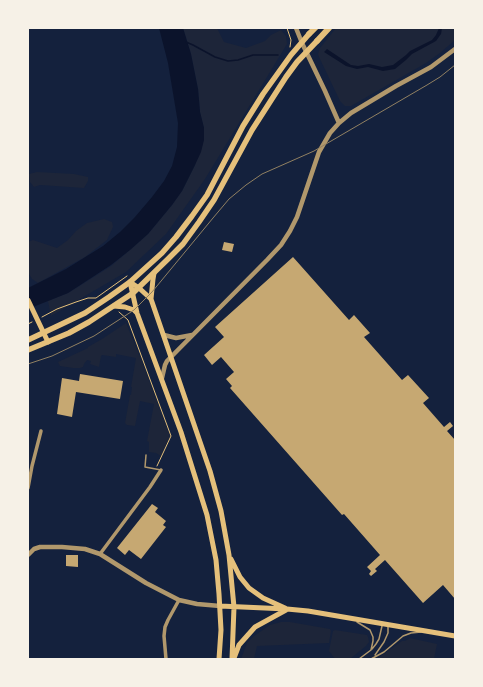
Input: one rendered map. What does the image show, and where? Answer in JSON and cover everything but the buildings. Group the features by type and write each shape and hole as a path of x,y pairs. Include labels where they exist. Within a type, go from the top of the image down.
{"highway":[{"path":"310,34 315,28"},
{"path":"317,41 329,28"}],"main road":[{"path":"28,340 85,312 109,297 128,279 162,253 192,216 206,195 243,126 263,94 286,61 310,34"},
{"path":"28,350 69,333 114,306 139,288 183,244 214,200 268,104 288,74 317,41"},
{"path":"154,273 151,299 210,471 221,511 229,555 234,607 233,659"},
{"path":"128,279 151,299"},
{"path":"128,279 138,313 181,432 207,515 216,560 220,606 221,630 219,659"},
{"path":"28,300 48,342"},
{"path":"114,306 130,308 138,313"},
{"path":"229,555 240,577 249,588 263,598 287,609"},
{"path":"220,606 287,609 321,613 455,636"},
{"path":"233,659 239,645 256,627 287,609"}],"street":[{"path":"296,28 339,122"},
{"path":"162,378 167,360 267,260 281,244 297,217 319,152 330,133 339,122 357,109 431,67 455,49"},
{"path":"164,335 176,338 192,335"},
{"path":"28,488 41,431"},
{"path":"100,554 150,488 160,470"},
{"path":"28,553 40,547 85,549 100,554 146,583 179,600 197,604 220,606"},
{"path":"166,659 164,636 165,628 179,600"}],"lane":[{"path":"146,455 144,467 156,468 160,470"},
{"path":"350,618 370,630 373,637 371,650"},
{"path":"359,659 376,644 385,624"},
{"path":"374,657 388,633 385,624"},
{"path":"371,659 384,652 403,636 412,633 428,632"}],"path":[{"path":"287,28 291,40 290,47 287,51"},
{"path":"38,320 57,309 88,298 96,298 128,279"},
{"path":"128,320 171,436 156,468"},
{"path":"28,324 32,321"}],"shaded area":[{"path":"159,28 183,28 191,54 204,128 204,140 201,152 195,165 182,191 172,205 148,234 130,250 111,265 68,293 28,309 28,288 66,269 103,246 120,232 152,197 164,181 172,166 177,147 178,123 168,63"},
{"path":"183,28 217,28 224,42 246,48 265,41 271,35 281,30 286,36 287,44 205,179 166,234 126,272 51,316 48,301 68,293 111,266 148,234 182,191 195,165 204,128 191,54"},
{"path":"336,28 455,28 455,40 426,63 351,106 345,106 340,101 318,54 320,48"},
{"path":"439,28 442,28 441,34 436,41 412,54 395,69 383,71 368,67 357,69 346,66 324,52 327,49 351,65 358,66 369,64 382,67 393,65 410,51 432,40"},
{"path":"37,172 74,174 88,177 88,181 84,188 40,185 34,187 30,182 29,174"},
{"path":"104,219 112,222 113,227 107,240 85,257 38,283 32,279 28,272 28,242 33,240 57,248 87,223"},
{"path":"126,323 170,436 161,456 156,453 149,452 149,442 147,441 154,404 140,401 135,426 127,425 125,423 131,395 136,358 116,354 116,357 102,355 99,367 90,364 91,361 87,360 83,367 80,368 60,366 58,362 88,348"},
{"path":"281,622 290,622 330,629 329,643 257,646 254,659 241,659 247,643 254,636 270,625"},
{"path":"335,630 367,635 369,642 350,659 335,659 329,651 333,631"},
{"path":"410,638 437,644 434,659 377,659 402,641"}],"waterway":[{"path":"186,42 215,57 228,61 238,60 253,55 278,55"}],"tram line":[{"path":"28,364 52,356 94,336 134,310 152,292 229,199 246,185 262,174 314,151 427,85 455,65"}]}
